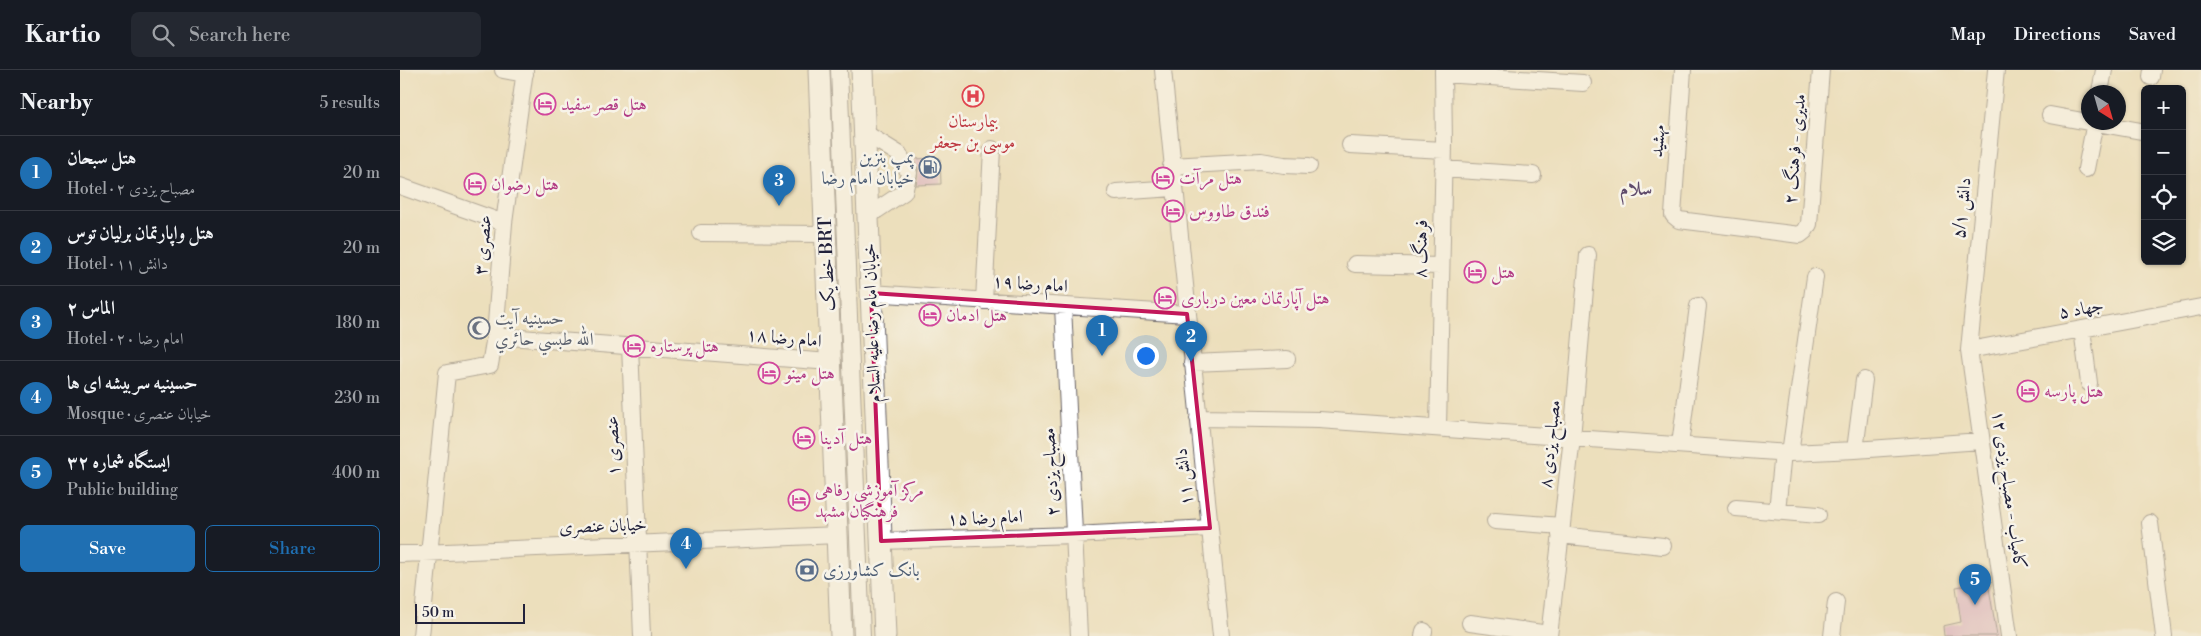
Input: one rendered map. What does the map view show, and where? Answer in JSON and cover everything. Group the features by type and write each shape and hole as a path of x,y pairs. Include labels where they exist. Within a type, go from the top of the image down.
{"main road":[{"path":"819,70 841,636"},
{"name":"خیابان امام رضا علیه السلام","path":"862,70 885,636"}],"street":[{"path":"503,70 525,72"},
{"name":"خط یک BRT","path":"840,70 862,636"},
{"name":"خط یک BRT","path":"845,70 866,636"},
{"name":"دانش ۱۱","path":"1163,70 1221,636"},
{"name":"مهشید","path":"1684,70 1673,215 1679,220 1800,235 1806,230"},
{"name":"مدیری - فرهنگ ۲","path":"1806,230 1809,224 1821,70"},
{"name":"دانش ۵/۱","path":"1969,350 1996,70"},
{"path":"2101,85 2104,70"},
{"name":"عنصری ۳","path":"430,553 447,373 490,365 495,336 504,223 525,72"},
{"path":"1442,72 1583,83"},
{"name":"فرهنگ ۸","path":"1438,428 1444,150 1442,72"},
{"path":"2050,115 2081,121"},
{"path":"2126,129 2141,131"},
{"path":"2086,169 2091,130"},
{"path":"865,133 899,154 909,173 904,192 868,216"},
{"path":"1350,145 1444,150"},
{"path":"984,301 992,148"},
{"path":"1172,166 1261,161 1284,165 1309,166"},
{"path":"1443,169 1532,175"},
{"path":"400,186 504,223"},
{"path":"1116,192 1174,188"},
{"path":"701,233 825,234"},
{"name":"مصباح یزدی ۸","path":"1549,635 1572,438 1588,256"},
{"path":"1355,264 1441,266"},
{"path":"1777,511 1815,277"},
{"name":"امام رضا ۱۹","path":"871,293 1187,314"},
{"name":"مصباح یزدی ۲","path":"1063,306 1079,636"},
{"path":"1680,445 1698,306"},
{"name":"جهاد ۵","path":"1969,350 2201,307"},
{"path":"2082,329 2089,383"},
{"name":"امام رضا ۱۸","path":"495,336 830,362"},
{"name":"عنصری ۱","path":"630,346 642,636"},
{"name":"کامیاب - مصباح یزدی ۱۲","path":"1969,350 2009,636"},
{"path":"1192,363 1286,358"},
{"path":"1855,450 1864,380"},
{"path":"1198,418 1319,420 1787,452 1855,450 1982,441"},
{"path":"1736,508 1818,515"},
{"path":"1495,521 1663,546"},
{"path":"2150,523 2164,636"},
{"name":"امام رضا ۱۵","path":"881,541 1074,535 1210,528"},
{"name":"خیابان عنصری","path":"400,554 838,536"},
{"path":"421,636 430,553"},
{"path":"1832,636 1836,602"},
{"path":"1470,623 1549,635"}],"highlighted area":[{"path":"871,293 1187,314 1210,528 881,541"}],"building":[{"path":"940,158 941,184 916,185 918,169 913,159"},
{"path":"1988,582 1997,636 1944,636 1943,626 1961,622 1956,587"}],"place":[{"name":"بیمارستان موسی بن جعفر","path":"973,96"},
{"name":"هتل قصر سفید","path":"545,104"},
{"name":"پمپ بنزین خیابان امام رضا","path":"930,167"},
{"name":"هتل مرآت","path":"1163,178"},
{"name":"هتل رضوان","path":"475,184"},
{"name":"الماس ۲","path":"779,206"},
{"name":"فندق طاووس","path":"1173,211"},
{"name":"هتل","path":"1475,272"},
{"name":"هتل آپارتمان معین درباری","path":"1165,298"},
{"name":"هتل ادمان","path":"930,315"},
{"name":"حسينيه آيت الله طبسي حائري","path":"479,328"},
{"name":"هتل پرستاره","path":"634,346"},
{"name":"هتل سبحان","path":"1102,356"},
{"name":"هتل واپارتمان برلیان توس","path":"1191,362"},
{"name":"هتل مینو","path":"769,373"},
{"name":"هتل پارسه","path":"2028,391"},
{"name":"هتل آدینا","path":"804,438"},
{"name":"مرکز آموزشی رفاهی فرهنگیان مشهد","path":"799,500"},
{"name":"حسینیه سربیشه ای ها","path":"686,569"},
{"name":"بانک کشاورزی","path":"807,570"},
{"name":"ایستگاه شماره ۳۲","path":"1975,605"}],"district":[{"name":"سلام","path":"1636,189"}]}
